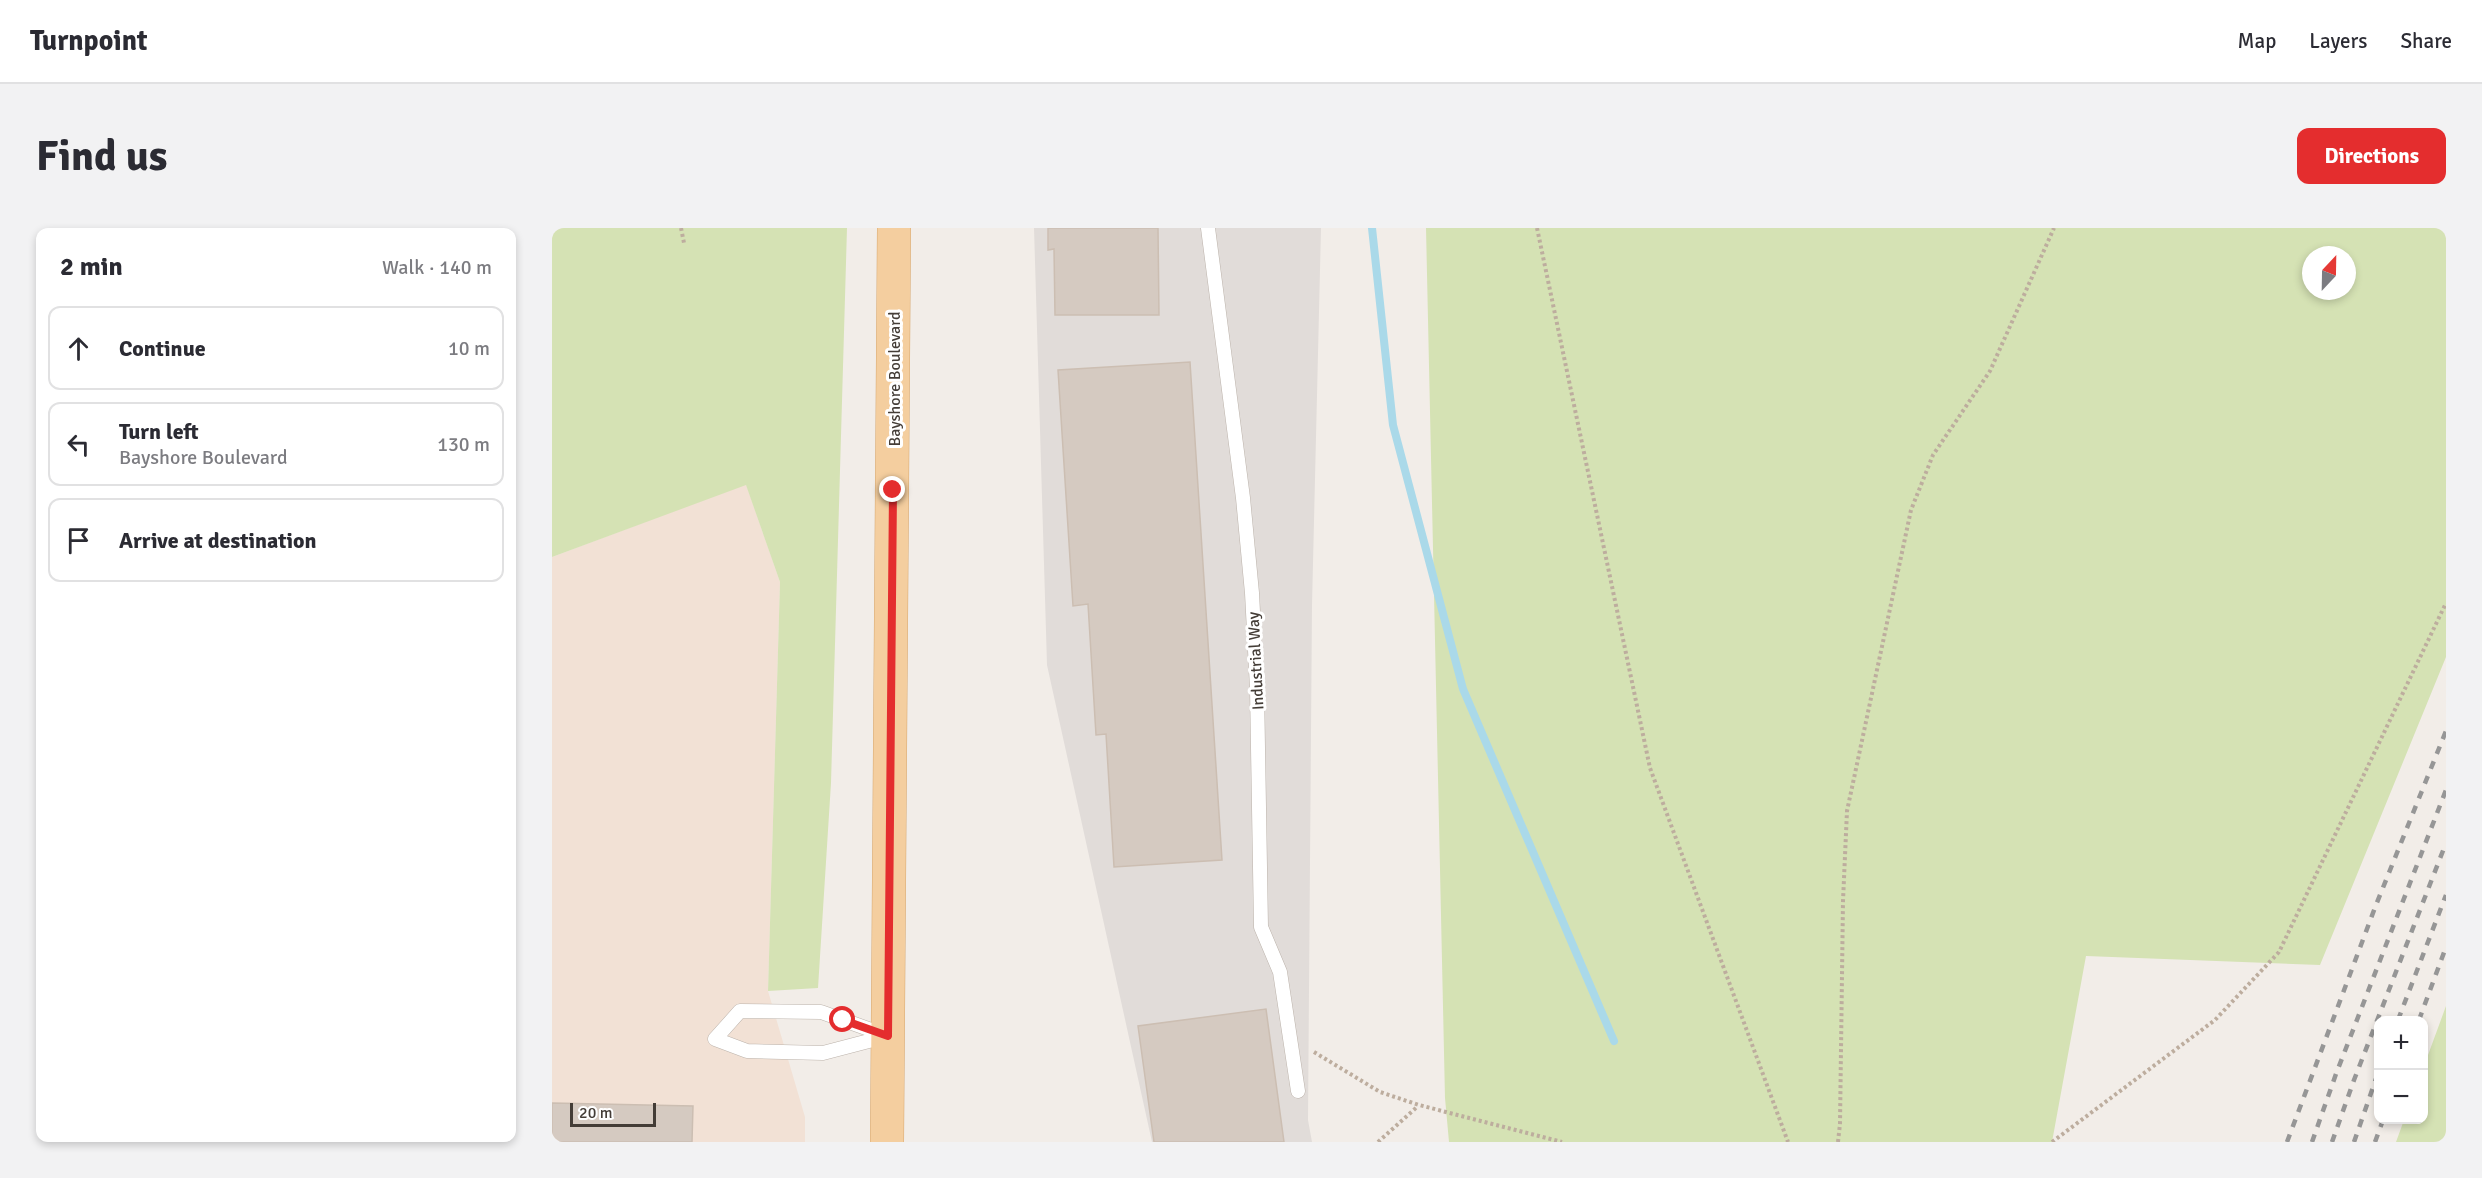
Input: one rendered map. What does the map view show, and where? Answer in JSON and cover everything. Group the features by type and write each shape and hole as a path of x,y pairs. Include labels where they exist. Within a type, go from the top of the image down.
{"main road":[{"name":"Bayshore Boulevard","path":"887,1142 894,228"}],"lane":[{"name":"Industrial Way","path":"1208,228 1243,498 1252,593 1257,688 1261,927 1280,972 1298,1091"},
{"path":"740,1011 821,1012 888,1036 823,1053 747,1051 715,1039 740,1011"}],"path":[{"path":"681,228 684,243"},
{"path":"1537,228 1650,768 1788,1142"},
{"path":"1838,1142 1847,811 1911,510 1933,455 1990,371 2054,228"},
{"path":"2051,1141 2215,1020 2279,952 2446,603"},
{"path":"1290,1037 1380,1092 1419,1105 1562,1142"},
{"path":"1378,1142 1419,1105"}],"shaded area":[{"path":"1034,228 1321,228 1312,605 1308,1120 1312,1142 1152,1142 1047,665"},
{"path":"746,484 780,582 768,991 805,1117 805,1142 552,1142 552,557"}],"green space":[{"path":"552,228 847,228 831,783 818,988 768,991 780,582 746,485 552,557"},
{"path":"1426,228 2446,228 2446,657 2320,965 2086,956 2052,1142 1449,1142 1445,1098"},
{"path":"2446,1006 2446,1142 2396,1142 2403,1124 2428,1124 2428,1055"}],"building":[{"path":"1048,228 1158,228 1159,315 1055,315 1054,249 1048,250"},
{"path":"1190,362 1222,860 1114,867 1106,734 1096,735 1088,604 1073,606 1058,370"},
{"path":"1266,1009 1284,1142 1154,1142 1138,1026"},
{"path":"552,1103 693,1106 692,1142 552,1142"}],"waterway":[{"path":"1372,228 1393,425 1463,689 1614,1041"}],"railway":[{"path":"2287,1142 2376,905 2446,731"},
{"path":"2312,1142 2446,790"},
{"path":"2332,1142 2446,843"},
{"path":"2400,1016 2446,895"},
{"path":"2420,1016 2446,947"},
{"path":"2354,1142 2374,1084"},
{"path":"2375,1142 2382,1124"}],"route":[{"path":"843,1020 888,1036 893,490"}]}
